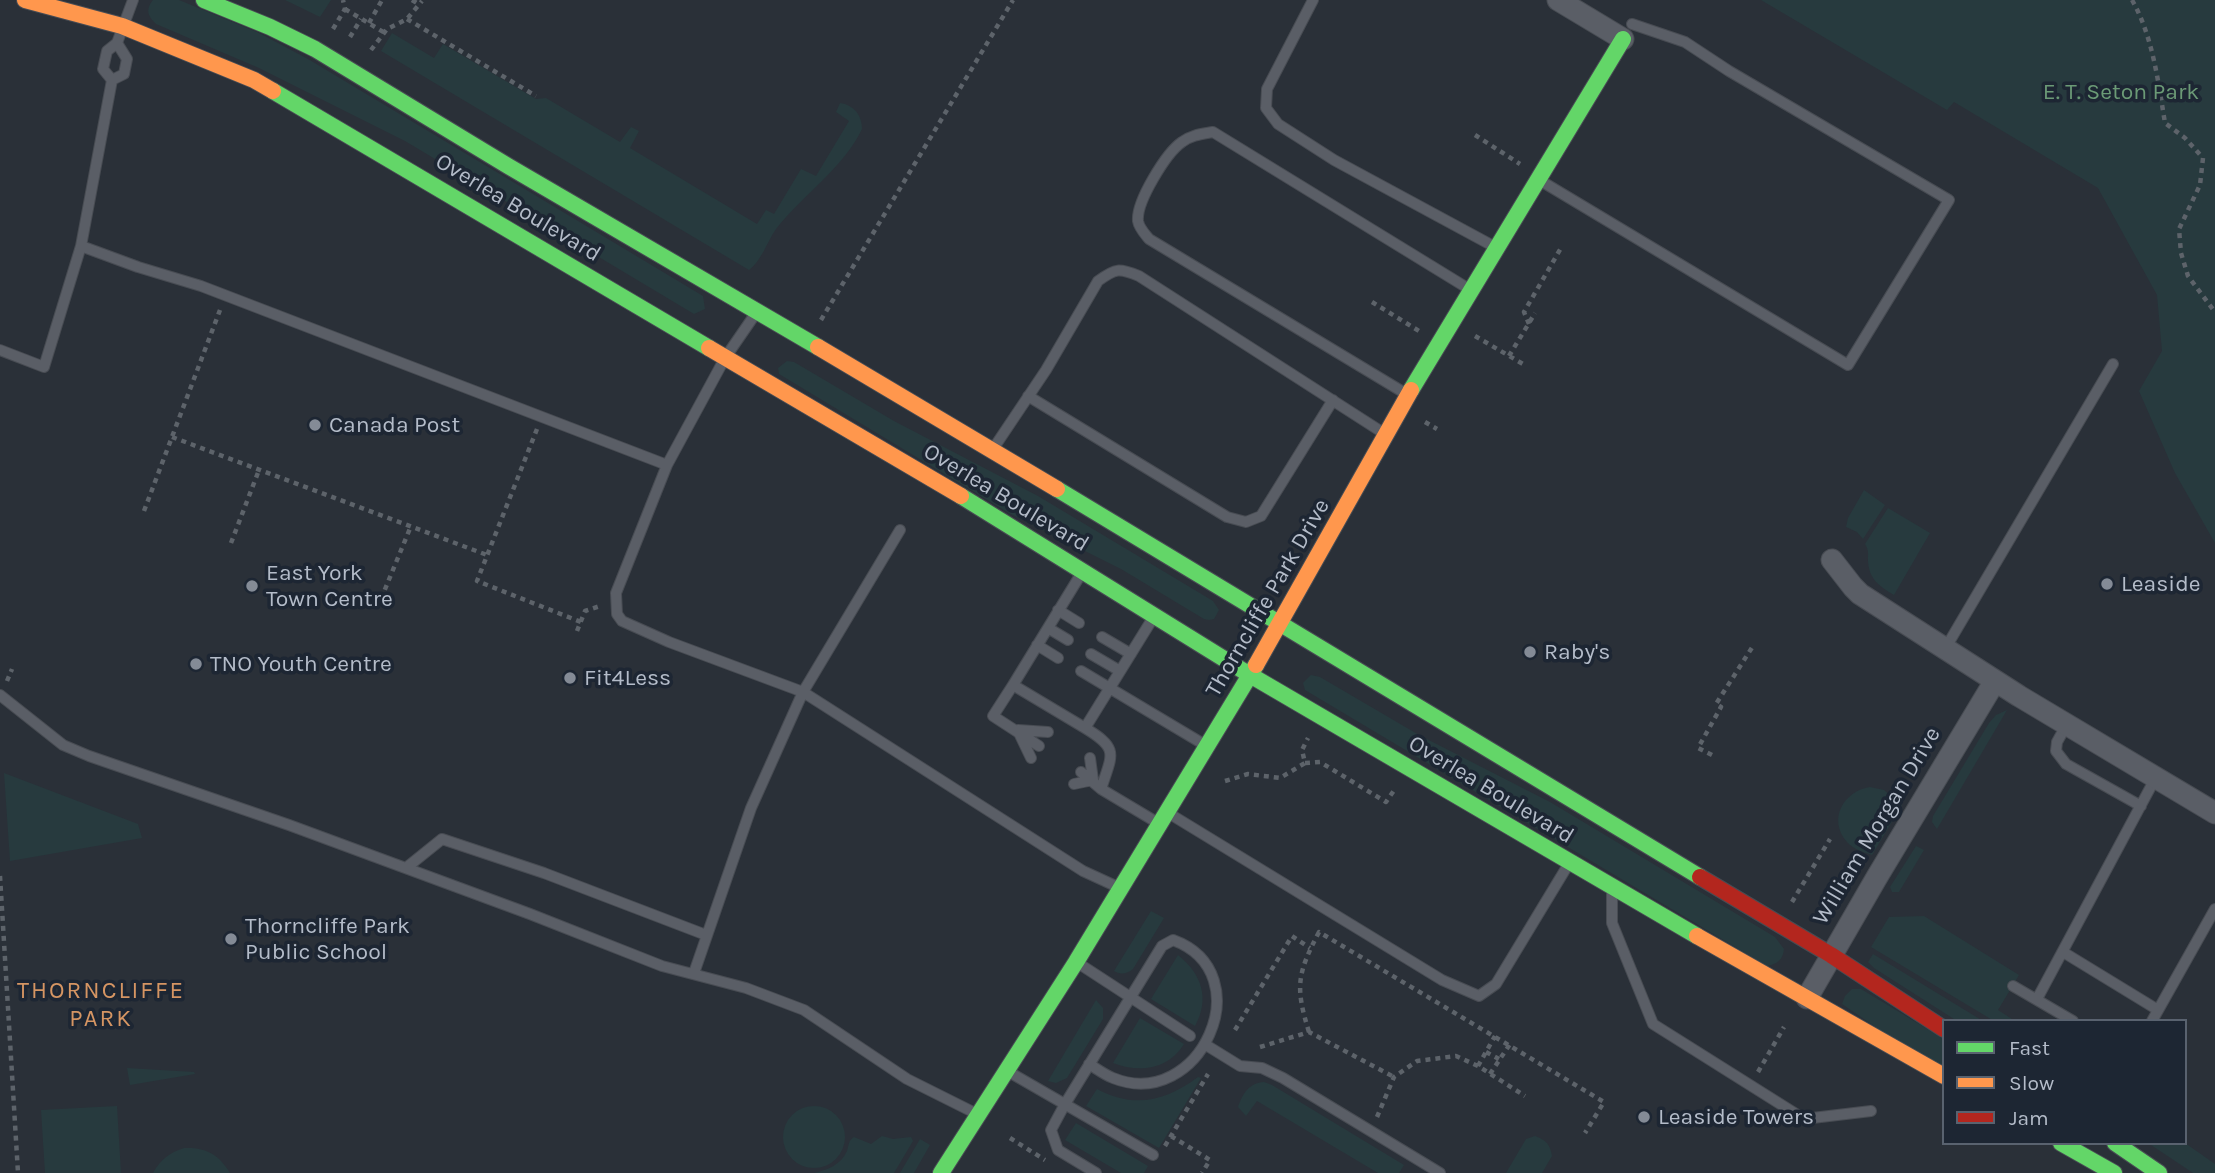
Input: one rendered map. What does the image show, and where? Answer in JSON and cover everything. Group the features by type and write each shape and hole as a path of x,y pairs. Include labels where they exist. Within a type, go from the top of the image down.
{"main road":[{"name":"Overlea Boulevard","path":"25,0 122,26 254,80 969,501 1250,675 1570,863 1942,1075"},
{"name":"Overlea Boulevard","path":"204,0 315,49 1280,623 1831,955 1942,1028"},
{"name":"Thorncliffe Park Drive","path":"941,1173 1076,961 1250,675 1439,344 1627,31"},
{"path":"2065,1145 2114,1173"},
{"path":"2118,1145 2159,1173"}],"street":[{"path":"1558,0 1627,31"},
{"path":"1832,560 1860,594 1995,681 2215,813"},
{"name":"William Morgan Drive","path":"1807,999 1995,681"}],"lane":[{"path":"0,350 44,367 81,246 112,80 103,69 107,51 117,43 133,0"},
{"path":"1314,0 1267,89 1266,108 1278,124 1334,160 1497,248"},
{"path":"1538,179 1848,365 1949,200 1729,71 1685,42 1627,31"},
{"path":"112,80 124,74 127,59 117,43"},
{"path":"1409,396 1149,239 1138,225 1138,211 1149,185 1181,142 1197,134 1213,132 1471,290"},
{"path":"81,246 225,296 667,465"},
{"path":"992,452 1098,281 1111,272 1122,269 1139,276 1387,435"},
{"path":"757,311 726,358 667,465 614,601 617,614 622,621 668,642 803,692 1083,871 1120,889"},
{"path":"1944,649 2113,364"},
{"path":"1028,396 1227,517 1246,522 1261,516 1333,400"},
{"path":"694,973 751,808 803,692 900,530"},
{"path":"1039,746 993,716 1083,571"},
{"path":"1059,610 1079,623"},
{"path":"1085,729 1155,615"},
{"path":"1048,628 1068,640"},
{"path":"1102,637 1131,654"},
{"path":"1037,645 1058,658"},
{"path":"1091,654 1120,671"},
{"path":"1081,671 1207,746"},
{"path":"1013,685 1102,738 1110,747 1111,757 1101,789"},
{"path":"0,695 63,746 406,868 662,966 746,988 804,1010 906,1079 977,1114"},
{"path":"2067,724 2057,742 2056,751 2066,764 2141,806"},
{"path":"1018,730 1048,732"},
{"path":"1018,730 1031,758"},
{"path":"1090,758 1093,780"},
{"path":"1082,772 1101,789 1164,818 1442,979 1479,996 1496,984 1570,863"},
{"path":"2037,999 2156,778"},
{"path":"1074,784 1093,780"},
{"path":"406,868 442,839 544,873 706,935"},
{"path":"1612,885 1612,923 1653,1024 1804,1119 1871,1111"},
{"path":"2153,1019 2215,909"},
{"path":"1089,1065 1114,1079 1157,1082 1190,1064 1206,1045 1214,1025 1216,990 1203,960 1186,944 1173,940 1162,946 1065,1104 1051,1130 1058,1150 1096,1173"},
{"path":"2063,952 2158,1010"},
{"path":"1076,961 1191,1035"},
{"path":"2013,986 2070,1019"},
{"path":"1206,1045 1240,1066 1262,1068 1283,1078 1440,1173"},
{"path":"1006,1070 1153,1155"}],"path":[{"path":"333,29 345,9 343,0"},
{"path":"369,23 382,0"},
{"path":"371,50 385,33 407,19 421,3 412,0"},
{"path":"820,321 1013,0"},
{"path":"2132,0 2150,41 2165,123 2185,138 2203,158 2200,185 2179,229 2181,253 2188,276 2215,312"},
{"path":"345,9 385,33"},
{"path":"350,37 361,19"},
{"path":"407,19 536,96"},
{"path":"1475,135 1520,164"},
{"path":"1529,324 1524,312 1561,248"},
{"path":"144,510 225,296"},
{"path":"1372,302 1439,344"},
{"path":"1509,356 1535,313"},
{"path":"1475,336 1523,364"},
{"path":"541,417 477,582 581,622"},
{"path":"1425,422 1437,429"},
{"path":"172,437 487,555"},
{"path":"231,543 259,470"},
{"path":"381,599 411,526"},
{"path":"577,631 585,611 614,601"},
{"path":"1712,755 1698,748 1721,707 1716,704 1753,646"},
{"path":"1305,763 1302,750 1308,738"},
{"path":"1224,781 1248,774 1280,778 1305,763 1320,762 1386,802 1395,789"},
{"path":"1792,902 1830,839"},
{"path":"0,876 18,1173"},
{"path":"1309,1032 1301,1007 1299,984 1303,965 1319,932 1604,1102 1585,1133"},
{"path":"1235,1030 1292,936 1311,947"},
{"path":"1751,1085 1784,1027"},
{"path":"1260,1046 1309,1032 1394,1077"},
{"path":"1478,1066 1495,1036"},
{"path":"1490,1074 1510,1044"},
{"path":"1486,1052 1499,1059"},
{"path":"1377,1118 1394,1077 1417,1061 1456,1056 1478,1066 1525,1096"},
{"path":"1202,1173 1210,1160 1171,1136 1208,1074"},
{"path":"1010,1138 1056,1166"}],"green space":[{"path":"153,0 179,0 257,32 308,59 703,296 705,309 694,314 405,141 259,68 156,24 148,13"},
{"path":"285,0 331,0 320,17"},
{"name":"E. T. Seton Park","path":"1761,0 2215,0 2215,543 2175,473 2139,391 2162,351 2157,295 2098,188 1954,102 1947,110"},
{"path":"392,33 434,58 443,44 536,99 546,98 620,142 631,127 639,131 630,148 757,224 766,210 774,214 801,169 816,176 849,121 836,112 840,103 856,112 861,119 862,129 845,156 776,229 761,256 749,270 381,51"},
{"path":"787,361 794,362 894,421 1038,496 1213,601 1219,610 1214,619 1204,619 1121,569 1009,513 779,374 778,368"},
{"path":"1864,490 1885,505 1863,539 1857,532 1846,527 1848,518"},
{"path":"1888,508 1930,533 1894,595 1879,585 1873,577 1865,544"},
{"path":"1311,675 1320,677 1419,735 1550,802 1775,937 1784,949 1781,959 1767,966 1305,690 1303,683"},
{"path":"2007,710 1937,829 1932,822 1933,816 1989,723 1996,715"},
{"path":"4,773 138,824 142,838 10,861"},
{"path":"1870,787 1884,790 1902,805 1872,855 1849,844 1841,833 1839,824 1841,807 1846,800"},
{"path":"1916,846 1924,850 1899,892 1892,892 1890,887"},
{"path":"1151,911 1164,918 1133,969 1124,973 1114,971"},
{"path":"1924,916 2019,975 1998,1010 2012,1019 1991,1019 1871,947 1889,917"},
{"path":"1873,954 1980,1019 1954,1019 1868,962"},
{"path":"1178,955 1193,970 1201,988 1202,1006 1195,1026 1151,999"},
{"path":"1852,989 1861,989 1942,1038 1942,1073 1842,1004"},
{"path":"1096,1000 1103,1008 1103,1019 1067,1078 1056,1083 1048,1081"},
{"path":"1140,1018 1184,1044 1170,1059 1152,1067 1133,1068 1113,1063"},
{"path":"127,1068 194,1072 195,1074 130,1085"},
{"path":"1198,1077 1201,1078 1159,1148 1086,1106 1097,1089 1124,1099 1149,1100 1174,1092"},
{"path":"1264,1082 1404,1165 1399,1173 1378,1173 1257,1101 1246,1116 1238,1107 1242,1097 1251,1087"},
{"path":"117,1106 121,1173 45,1173 41,1110"},
{"path":"814,1106 836,1115 845,1137 836,1159 814,1168 792,1159 783,1137 792,1115"},
{"path":"1076,1123 1148,1166 1144,1173 1121,1173 1065,1140"},
{"path":"882,1136 893,1139 911,1137 913,1141 894,1173 814,1173 841,1160 854,1137 871,1144"},
{"path":"1535,1136 1547,1143 1552,1156 1542,1173 1506,1173 1526,1139"},
{"path":"920,1139 930,1145 914,1173 900,1173"},
{"path":"2187,1144 2215,1164 2215,1173 2193,1173 2151,1145"},
{"path":"184,1148 211,1153 230,1173 153,1173 166,1157"}],"traffic: fast":[{"path":"204,0 315,49 508,166 818,347"},
{"path":"1411,390 1623,39"},
{"path":"273,91 709,348"},
{"path":"1057,489 1700,877"},
{"path":"961,496 1250,675 1697,936"},
{"path":"941,1173 1076,962 1256,665"},
{"path":"2065,1145 2114,1173"},
{"path":"2118,1145 2159,1173"}],"traffic: slow":[{"path":"25,0 122,26 254,80 273,91"},
{"path":"818,347 1057,489"},
{"path":"709,348 961,496"},
{"path":"1256,665 1411,390"},
{"path":"1697,936 1942,1075"}],"traffic: jam":[{"path":"1700,877 1831,955 1942,1028"}],"place":[{"name":"Canada Post","path":"315,425"},
{"name":"Leaside","path":"2107,584"},
{"name":"East York Town Centre","path":"252,586"},
{"name":"Raby's","path":"1530,652"},
{"name":"TNO Youth Centre","path":"196,664"},
{"name":"Fit4Less","path":"570,678"},
{"name":"Thorncliffe Park Public School","path":"231,939"},
{"name":"Leaside Towers","path":"1644,1117"}],"district":[{"name":"THORNCLIFFE PARK","path":"101,1005"}]}
